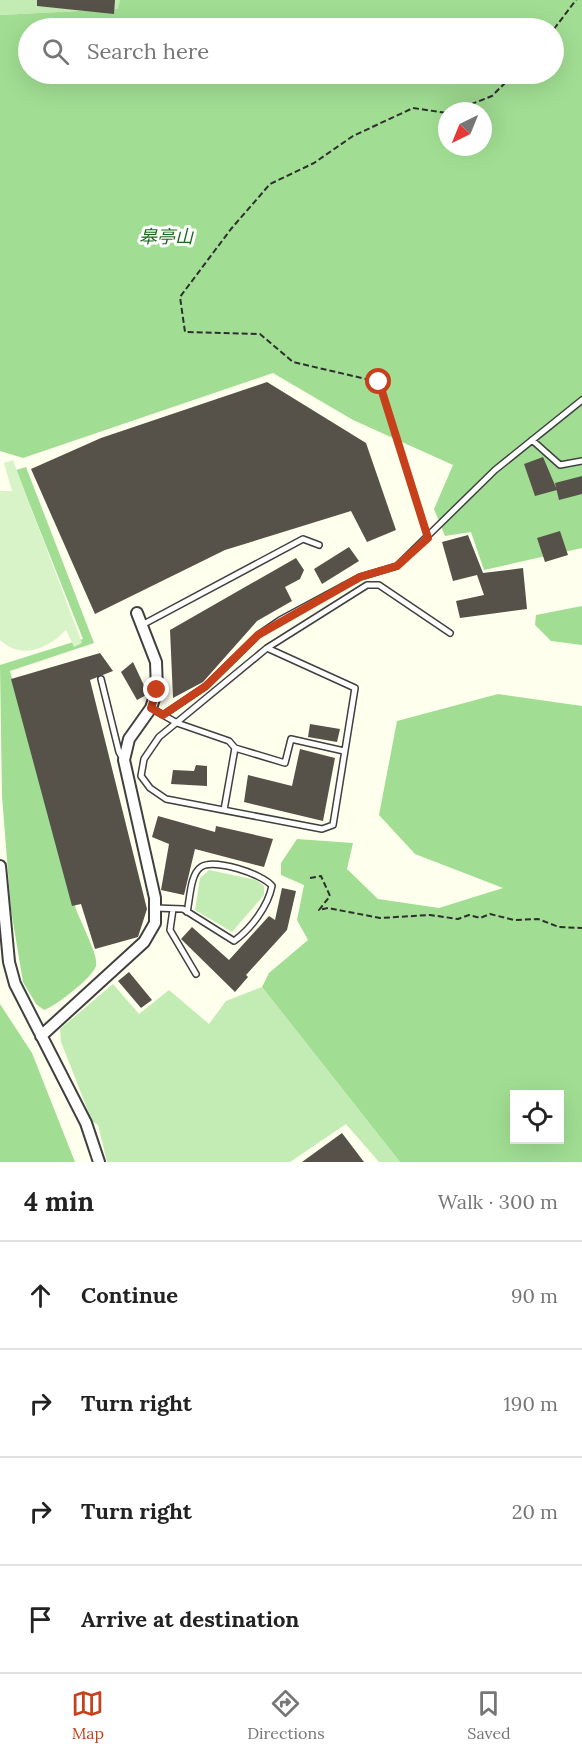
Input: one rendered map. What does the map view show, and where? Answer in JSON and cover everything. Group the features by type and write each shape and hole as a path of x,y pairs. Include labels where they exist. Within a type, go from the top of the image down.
{"street":[{"path":"41,1036 144,942 155,922 155,898 124,760 129,739 151,708 157,690 156,662 137,613"},
{"path":"0,866 4,959 86,1123 99,1162"}],"lane":[{"path":"163,715 206,686 258,635 360,577 397,566 495,470 582,400"},
{"path":"532,440 561,465 582,461"},
{"path":"142,625 303,538 319,545"},
{"path":"267,648 354,688 333,825 322,829 166,799 150,788 141,776 144,759 159,737 267,648 367,585 379,585 450,633"},
{"path":"101,679 119,752 124,760"},
{"path":"151,708 177,723 229,741 235,748 285,764 291,739 345,751"},
{"path":"224,810 235,748"},
{"path":"155,908 187,912 234,941 242,935 270,899 272,886 258,875 213,864 201,867 195,874 187,912"},
{"path":"173,909 170,930 195,974"}],"path":[{"path":"562,18 576,0"},
{"path":"477,102 492,96 504,84"},
{"path":"428,538 379,382 293,362 260,334 185,332 180,297 231,229 270,184 314,163 352,136 413,108 438,112"},
{"path":"310,878 321,876 330,896 319,910 328,908 380,918 430,915 458,919 469,915 480,918 490,914 514,920 538,919 559,927 582,928"}],"green space":[{"path":"0,0 120,0 119,9 0,15"},
{"name":"皋亭山","path":"120,0 582,0 582,548 484,570 471,532 445,536 434,509 453,465 353,420 273,373 23,458 0,451 0,15 118,9"},
{"path":"13,460 82,643 74,647 66,630 43,647 34,650 17,650 0,640 0,491 12,491 4,463"},
{"path":"26,467 94,643 10,671 75,906 96,961 93,971 81,984 44,1010 36,1004 23,982 11,910 2,796 0,665 83,639 16,470"},
{"path":"582,606 582,645 551,641 535,625 536,615"},
{"path":"498,694 582,706 582,1162 400,1162 262,987 269,973 308,940 297,920 304,885 281,875 281,863 297,839 353,843 347,869 378,899 439,908 503,888 415,854 379,815 397,721"},
{"path":"209,870 256,880 264,886 264,895 232,932 195,910 200,878"},
{"path":"113,984 139,1014 169,990 209,1024 226,1001 262,987 400,1162 379,1162 346,1124 290,1162 107,1162 98,1125 92,1121 61,1042 60,1029"},
{"path":"0,1004 32,1053 75,1162 0,1162"}],"building":[{"path":"37,0 115,0 114,14 37,6"},
{"path":"267,382 366,443 396,530 367,542 351,511 225,550 95,614 31,469 101,438"},
{"path":"543,457 557,490 535,496 524,464"},
{"path":"582,476 582,494 559,500 555,483"},
{"path":"560,531 568,555 545,562 537,538"},
{"path":"468,535 483,573 523,568 527,609 460,618 456,601 484,595 477,575 453,581 442,542"},
{"path":"349,547 359,561 322,584 314,569"},
{"path":"296,558 304,570 300,579 285,587 292,601 257,621 203,682 173,698 170,630"},
{"path":"100,653 113,671 90,680 147,909 138,937 95,949 81,904 72,906 11,679"},
{"path":"133,662 148,694 137,700 121,672"},
{"path":"310,724 340,729 337,742 308,737"},
{"path":"300,749 335,758 323,821 244,802 248,775 292,786"},
{"path":"196,765 207,766 207,786 171,784 173,770 194,771"},
{"path":"158,816 215,832 216,826 273,839 264,867 195,849 184,895 161,890 169,844 152,837"},
{"path":"282,888 296,891 287,930 246,975 248,977 235,992 181,939 192,927 229,960 269,916 275,920"},
{"path":"129,972 152,1000 141,1008 118,981"},
{"path":"342,1133 364,1162 302,1162"}],"route":[{"path":"157,690 151,708 163,715 206,686 258,635 280,620 360,577 397,566 428,538 379,382"}]}
